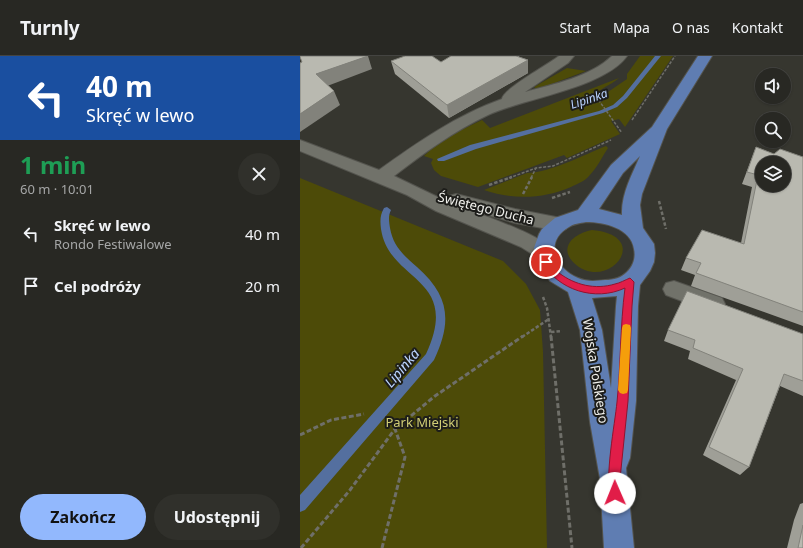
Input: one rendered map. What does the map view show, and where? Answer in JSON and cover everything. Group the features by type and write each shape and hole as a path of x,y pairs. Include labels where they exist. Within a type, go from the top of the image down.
{"main road":[{"path":"633,229 631,205 633,194 658,129 705,56"},
{"path":"585,215 617,169 658,129"},
{"path":"585,215 598,215 623,222 633,229 641,239 646,250 645,262 640,272 630,282 605,290 591,290 577,287 564,281 553,273 546,262 544,252 544,244 547,236 559,224 585,215"},
{"name":"Wojska Polskiego","path":"614,479 623,401 627,306 630,282"},
{"name":"Wojska Polskiego","path":"577,287 591,330 603,422 614,479 619,548"}],"street":[{"path":"500,104 567,56"},
{"path":"381,177 439,134 500,104 543,92 596,74 616,61 620,56"},
{"name":"Świętego Ducha","path":"300,146 381,177 413,191 443,207 511,234 544,252"},
{"path":"300,163 317,152"},
{"name":"Świętego Ducha","path":"413,191 516,216 559,224"},
{"path":"674,289 731,311"}],"path":[{"path":"642,106 675,56"},
{"path":"600,102 623,135"},
{"path":"486,185 536,168 553,166 616,138"},
{"path":"522,196 536,168"},
{"path":"548,199 572,191"},
{"path":"541,292 547,308 549,319 572,548"},
{"path":"301,548 350,490 395,429 435,396 524,338 549,319"},
{"path":"300,435 331,420 364,414"},
{"path":"382,548 405,457 395,429"}],"green space":[{"path":"640,56 673,56 625,127 619,119 611,121 620,134 567,158 564,155 478,187 441,176 434,170 431,163 433,159 424,156 444,140 482,120 490,128 619,78 599,91 593,97 596,103 603,101 605,94 627,79 627,74"},
{"path":"567,68 586,71 541,88 537,89 534,87"},
{"path":"606,146 608,148 597,166 587,178 578,184 561,191 539,196 517,197 484,190 527,173 547,170"},
{"name":"Park Miejski","path":"300,178 503,261 526,284 540,310 543,352 547,548 300,548"},
{"path":"592,230 611,234 620,242 623,251 619,260 611,268 600,272 587,271 574,263 569,257 567,251 568,246 575,237"}],"building":[{"path":"300,56 368,56 316,74 334,91 300,114 300,63 302,62"},
{"path":"405,56 432,56 441,62 451,56 516,56 528,60 447,105 391,61"},
{"path":"756,148 774,154 780,149 803,157 803,312 696,273 701,263 686,258 702,230 744,244 755,190 755,192 791,192 791,156 755,156 755,174 747,172"},
{"path":"687,291 803,334 803,381 784,374 749,467 709,447 743,369 693,348 695,340 668,330"},
{"path":"803,525 803,548 798,548"}],"waterway":[{"name":"Lipinka","path":"441,159 473,147 601,112 615,106 625,97 658,56"},
{"name":"Lipinka","path":"300,505 430,357 438,338 441,318 436,296 420,275 392,248 386,232 384,219 387,210"}],"slow traffic":[{"path":"623,390 626,328"}],"route":[{"path":"546,262 553,273 564,281 577,287 591,290 605,290 630,282 627,306 623,401 614,479 615,493"}]}
